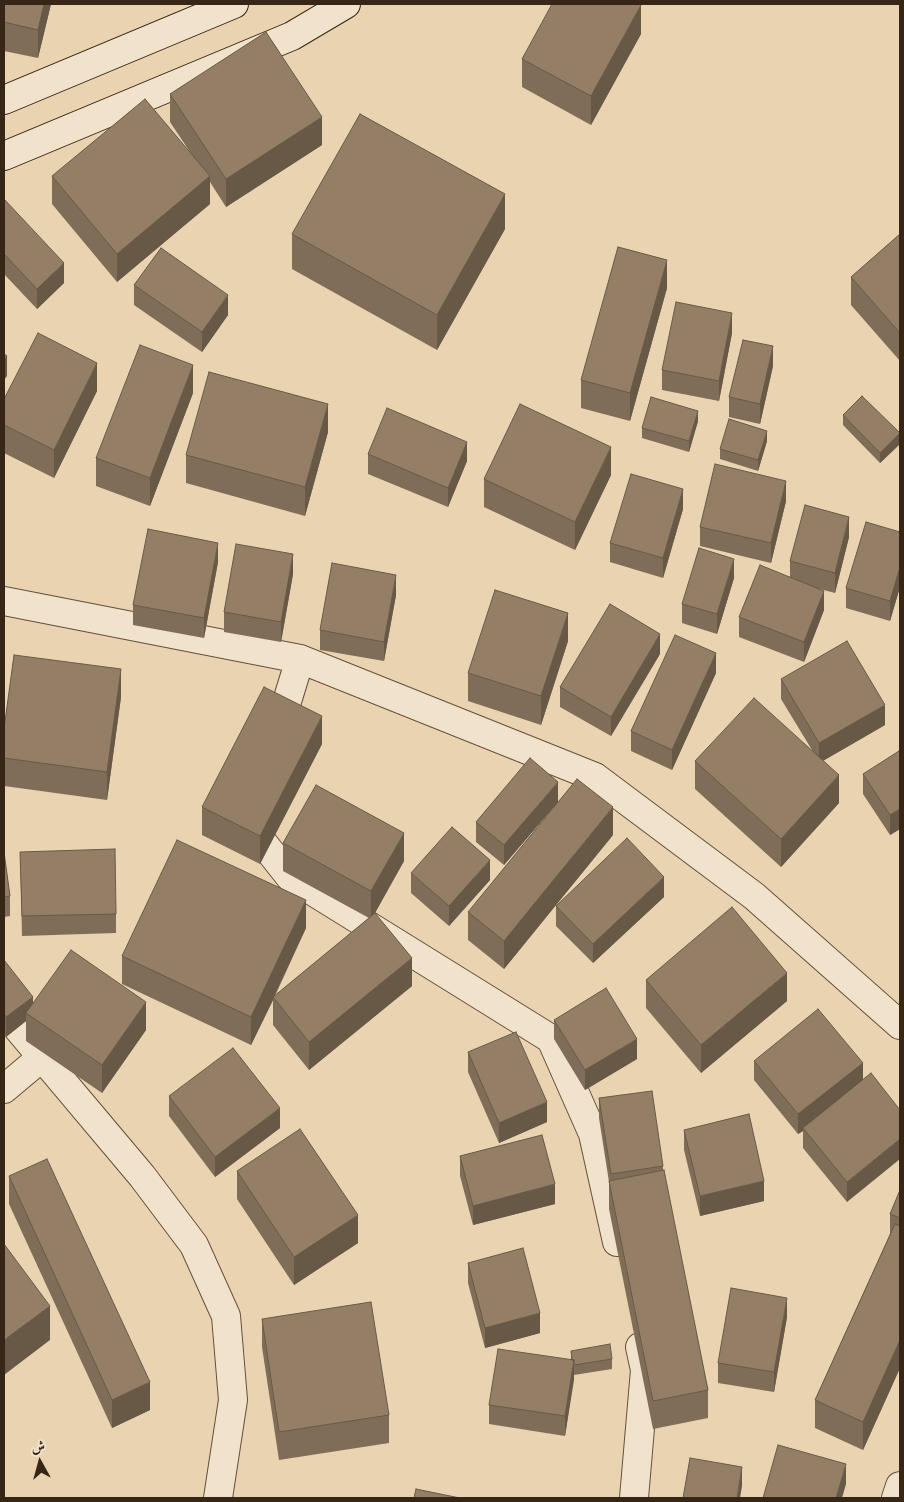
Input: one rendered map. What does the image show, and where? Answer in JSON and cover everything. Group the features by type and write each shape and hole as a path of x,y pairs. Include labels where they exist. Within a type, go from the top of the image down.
{"street":[{"path":"4,100 234,4"},
{"path":"4,156 292,36 346,4"},
{"path":"4,600 300,659 595,777 754,896 900,1025"},
{"path":"269,761 300,659"},
{"path":"258,798 249,825 290,877 550,1039 593,1134 622,1266"},
{"path":"4,1012 142,1176 194,1245 226,1316 233,1400 218,1498"},
{"path":"4,1089 41,1058"},
{"path":"634,1323 645,1370 634,1498"},
{"path":"896,1498 900,1486"}],"building":[{"path":"4,4 44,4 38,30 4,22"},
{"path":"552,4 641,5 591,96 522,59"},
{"path":"266,32 322,117 226,179 170,94"},
{"path":"145,99 210,176 117,254 52,176"},
{"path":"360,114 505,194 437,315 292,234"},
{"path":"4,199 64,263 37,289 4,254"},
{"path":"900,234 900,333 851,277"},
{"path":"618,247 667,260 630,393 581,380"},
{"path":"161,248 228,295 202,332 134,285"},
{"path":"676,302 732,313 719,381 662,370"},
{"path":"38,333 97,363 54,450 4,425 4,399"},
{"path":"743,340 773,346 760,404 729,397"},
{"path":"140,345 193,365 150,478 96,458"},
{"path":"209,372 328,404 305,487 186,455"},
{"path":"862,396 900,433 880,453 843,415"},
{"path":"651,397 698,411 689,441 642,428"},
{"path":"520,404 611,447 575,522 484,479"},
{"path":"387,408 467,442 448,488 368,454"},
{"path":"729,419 767,431 758,460 720,449"},
{"path":"715,464 786,481 771,543 700,527"},
{"path":"631,474 683,489 663,558 610,543"},
{"path":"805,505 849,517 835,573 790,561"},
{"path":"866,522 900,532 900,567 890,601 846,588"},
{"path":"148,529 218,543 204,618 133,605"},
{"path":"236,544 293,554 281,622 224,612"},
{"path":"699,548 734,559 717,614 682,604"},
{"path":"332,563 396,575 384,642 320,630"},
{"path":"760,565 824,591 804,642 739,617"},
{"path":"495,590 568,613 541,696 468,673"},
{"path":"610,604 660,634 611,717 560,687"},
{"path":"675,635 716,653 672,750 631,731"},
{"path":"847,641 885,705 819,743 781,679"},
{"path":"14,655 121,669 107,772 4,758 4,729"},
{"path":"264,687 322,716 260,836 202,807"},
{"path":"754,698 839,775 781,839 695,761"},
{"path":"899,751 900,809 890,815 863,774"},
{"path":"530,758 558,782 504,845 476,822"},
{"path":"577,779 613,807 504,941 468,912"},
{"path":"316,785 404,833 371,891 283,843"},
{"path":"452,827 490,860 449,906 411,873"},
{"path":"627,838 664,877 593,944 556,906"},
{"path":"177,840 306,900 251,1017 122,956"},
{"path":"115,849 116,914 22,916 20,852"},
{"path":"4,852 10,896 4,897"},
{"path":"732,907 787,973 701,1045 646,980"},
{"path":"375,913 412,958 309,1042 273,997"},
{"path":"71,950 146,1002 102,1065 26,1013"},
{"path":"4,960 33,997 6,1017 4,1013"},
{"path":"606,988 637,1039 585,1070 554,1020"},
{"path":"818,1009 863,1063 798,1114 754,1061"},
{"path":"516,1032 547,1102 499,1123 468,1052"},
{"path":"233,1048 280,1108 215,1157 169,1096"},
{"path":"871,1073 900,1110 900,1139 847,1182 803,1128"},
{"path":"652,1091 663,1166 611,1174 599,1098"},
{"path":"749,1114 764,1181 700,1196 684,1130"},
{"path":"300,1129 358,1215 294,1257 237,1171"},
{"path":"542,1135 555,1184 473,1206 460,1156"},
{"path":"47,1159 150,1382 112,1400 9,1176"},
{"path":"664,1170 708,1390 653,1401 609,1181"},
{"path":"900,1190 900,1218 890,1214"},
{"path":"895,1224 900,1226 900,1340 863,1422 815,1400"},
{"path":"4,1244 50,1306 4,1340"},
{"path":"523,1248 540,1313 485,1328 468,1263"},
{"path":"731,1288 787,1298 774,1372 718,1363"},
{"path":"371,1302 389,1415 279,1432 262,1319"},
{"path":"610,1344 612,1359 574,1365 571,1351"},
{"path":"498,1349 574,1360 565,1416 489,1405"},
{"path":"778,1445 846,1464 836,1498 763,1498"},
{"path":"690,1458 742,1467 737,1498 683,1498"},
{"path":"416,1489 460,1498 414,1498"}]}
